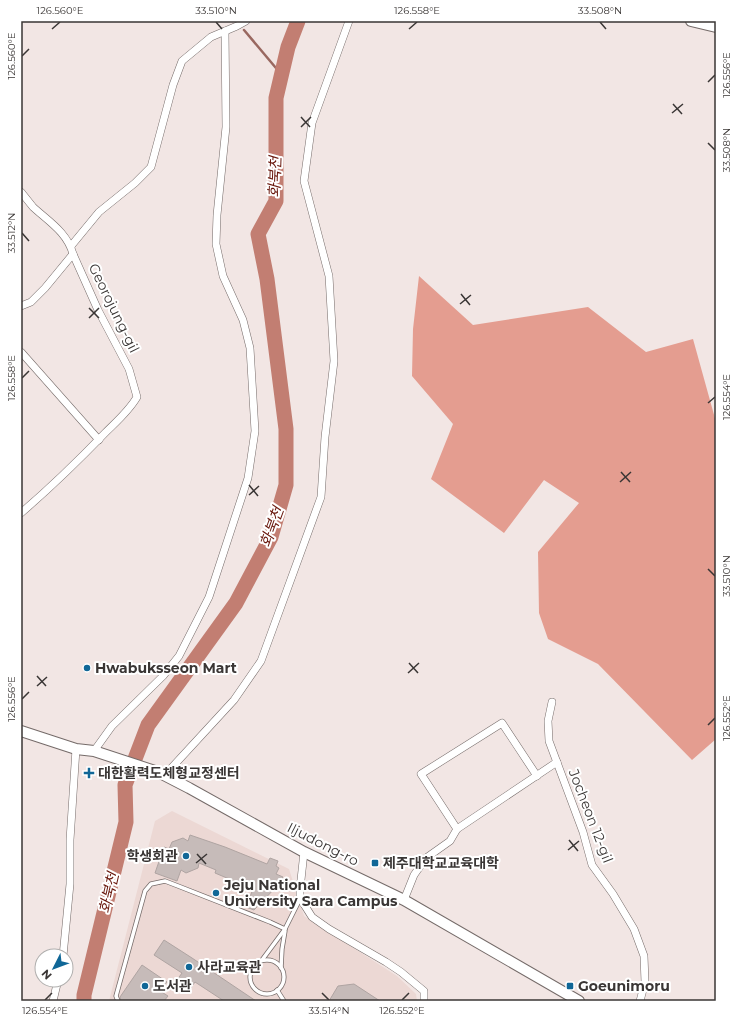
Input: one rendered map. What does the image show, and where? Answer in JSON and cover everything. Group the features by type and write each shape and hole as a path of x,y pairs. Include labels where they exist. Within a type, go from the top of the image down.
{"main road":[{"path":"691,21 716,27"},
{"path":"21,731 76,749 94,751"},
{"name":"Iljudong-ro","path":"94,751 161,774 190,788 304,852 404,900 579,1001"}],"street":[{"path":"21,306 31,302 45,288 99,212 135,183 151,167 173,85 182,61 211,36 246,21"},
{"path":"161,774 234,700 261,661 320,497 334,361 328,276 304,181 312,123 349,21"},
{"path":"94,751 112,726 163,676 179,656 209,597 248,478 255,431 250,348 243,320 223,276 216,244 217,215 226,126 225,31"},
{"name":"Georojung-gil","path":"21,192 33,206 59,229 72,250 98,310 129,369 138,397 132,406 99,440 50,488 21,513"},
{"path":"21,352 99,440"},
{"name":"Jocheon 12-gil","path":"552,702 548,721 549,741 583,832 592,865 613,894 634,930 644,956 645,982 640,1001"},
{"path":"457,828 422,774 502,723 537,776"},
{"path":"64,948 70,884 70,840 76,749"},
{"path":"404,900 414,875 426,858 450,840 457,828 557,762"},
{"path":"304,852 300,898 312,917 329,929 401,972 424,991 424,1001"},
{"path":"53,1001 56,988"}],"lane":[{"path":"118,1001 116,996 145,891 152,884 165,882 178,886 270,922 285,930"},
{"path":"285,930 281,968 284,977 281,987 272,993 262,993 253,987 250,976 251,971 253,966 262,960 285,930 300,898"},
{"path":"262,960 273,961 281,968"},
{"path":"277,990 284,1001"}],"shaded area":[{"path":"419,276 473,325 588,307 646,352 693,339 716,422 716,739 692,760 598,664 548,639 539,613 538,552 579,503 544,480 504,533 431,479 453,424 412,376 413,329"},
{"name":"Jeju National University Sara Campus","path":"172,811 289,869 304,916 397,976 416,994 417,1001 109,1001 155,821"}],"building":[{"path":"190,835 267,864 270,858 278,861 276,866 279,868 276,874 283,877 279,884 254,910 246,907 253,889 215,873 216,870 199,863 198,868 186,873 181,870 177,881 155,873 164,847 169,849 172,842 183,838 188,841"},
{"name":"사라교육관","path":"164,940 256,1001 224,1001 195,982 190,989 177,980 182,973 154,955"},
{"name":"도서관","path":"142,965 167,982 160,991 168,996 164,1001 121,1001 120,997"},
{"path":"354,984 380,1001 329,1001 338,986"}],"waterway":[{"name":"화북천","path":"84,1001 84,995 126,822 125,785 148,725 236,603 271,537 286,485 286,429 267,279 258,234 276,201 276,98 288,47 298,21"},
{"path":"244,30 281,74"}],"place":[{"name":"Hwabuksseon Mart","path":"87,668"},
{"name":"대한활력도체형교정센터","path":"89,773"},
{"name":"학생회관","path":"186,856"},
{"name":"제주대학교교육대학","path":"375,863"},
{"name":"Jeju National University Sara Campus","path":"216,893"},
{"name":"사라교육관","path":"189,967"},
{"name":"도서관","path":"145,986"},
{"name":"Goeunimoru","path":"570,986"}]}
